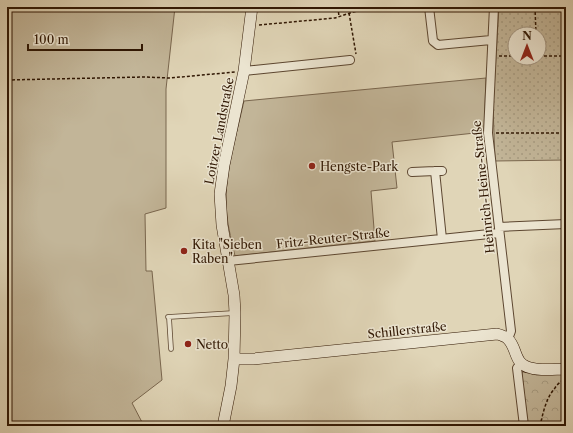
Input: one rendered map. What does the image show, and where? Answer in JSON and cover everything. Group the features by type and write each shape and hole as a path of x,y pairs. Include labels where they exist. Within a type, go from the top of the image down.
{"main road":[{"name":"Loitzer Landstraße","path":"223,426 231,386 234,358 235,313 234,295 222,225 220,190 244,71 251,26 252,7"},
{"name":"Schillerstraße","path":"234,358 252,359 497,334 508,339"},
{"path":"508,339 521,363 531,369 566,369"}],"street":[{"path":"429,7 433,41 438,45 491,40"},
{"name":"Heinrich-Heine-Straße","path":"494,7 491,40 488,133 511,331 508,339"},
{"path":"244,71 350,60"},
{"path":"412,172 438,171 442,239"},
{"name":"Fritz-Reuter-Straße","path":"228,261 442,239 499,230 566,224"},
{"path":"521,363 517,368 524,426"}],"lane":[{"path":"171,349 169,317 235,313"}],"path":[{"path":"338,7 339,17"},
{"path":"251,26 339,17 349,13 371,10 372,7"},
{"path":"535,7 536,26"},
{"path":"349,13 357,57 350,60"},
{"path":"491,56 507,56"},
{"path":"547,56 566,56"},
{"path":"7,80 144,77 170,78 244,71"},
{"path":"488,133 566,133"},
{"path":"540,426 544,409 549,397 554,388 566,375"}],"green space":[{"path":"7,7 175,7 166,89 166,208 145,214 146,271 152,271 162,380 132,403 144,426 7,426"},
{"path":"499,7 566,7 566,160 495,161 493,106"},
{"name":"Hengste-Park","path":"486,78 484,132 392,142 397,188 371,191 375,241 235,256 227,215 226,188 232,150 244,101"},
{"path":"522,372 566,372 566,426 528,426"}],"place":[{"name":"Hengste-Park","path":"312,166"},
{"name":"Kita \"Sieben Raben\"","path":"184,251"},
{"name":"Netto","path":"188,344"}]}
